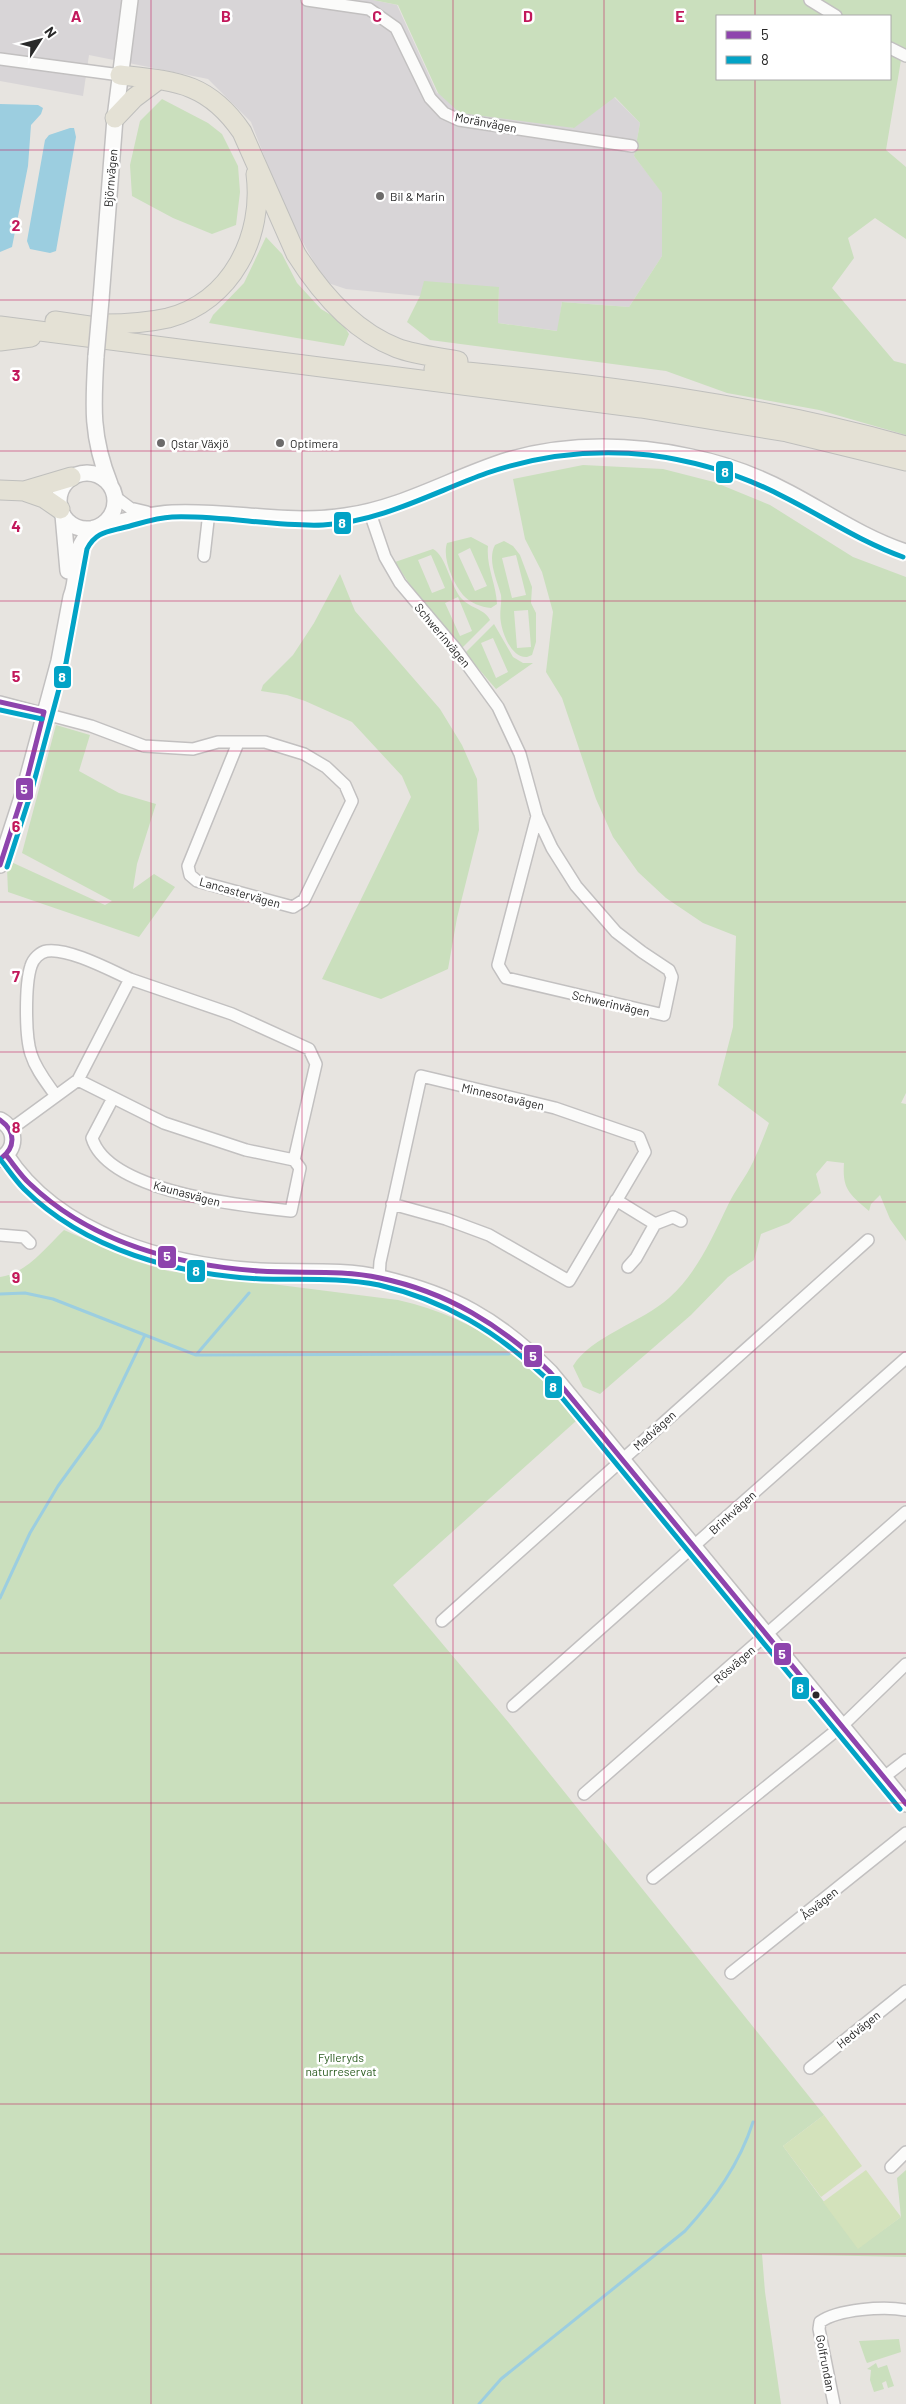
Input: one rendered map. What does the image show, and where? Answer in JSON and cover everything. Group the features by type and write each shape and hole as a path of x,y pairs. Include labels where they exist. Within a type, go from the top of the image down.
{"main road":[{"path":"120,75 190,86 216,102 234,120 254,156 296,254 327,296 358,326 397,348 554,381"},
{"path":"115,118 134,98 158,80"},
{"path":"0,341 85,331 170,317 196,306 223,285 241,261 254,230 257,197 254,156"},
{"path":"0,314 85,331 669,412 787,432 906,461"},
{"path":"0,326 85,331 390,366 554,381 618,389 768,413 906,446"},
{"path":"24,491 74,475"},
{"path":"0,490 24,491 44,498 61,512"}],"street":[{"name":"Björnvägen","path":"96,443 94,396 96,356 115,118 130,0"},
{"name":"Moränvägen","path":"307,0 369,9 396,28 430,98 444,113 459,120 632,146"},
{"path":"810,0 834,15"},
{"path":"891,48 906,56"},
{"path":"0,59 120,75"},
{"path":"70,597 60,491 74,475 96,443"},
{"path":"0,865 24,791 59,661 70,597 74,587 76,554 82,542 111,515 113,491 96,443"},
{"path":"74,475 96,474 130,508 151,512 209,512 297,518 324,517 369,510 392,504 506,459 560,447 589,444 626,445 689,454 739,467 790,491 878,539 906,550"},
{"name":"Schwerinvägen","path":"369,510 386,557 400,583 455,648 498,707 520,754 537,816 563,866 604,920 628,942 669,970 672,977 664,1015 506,978 501,972 498,965 537,816"},
{"path":"61,512 76,527 98,526 151,512"},
{"path":"204,556 209,512"},
{"name":"Lancastervägen","path":"0,702 44,712 91,726 144,746 193,749 218,742 265,742 304,754 326,768 345,785 352,801 304,900 293,908 197,881 190,875 188,866 238,743"},
{"name":"Kaunasvägen","path":"56,1096 36,1068 30,1053 27,1034 31,964 38,955 47,951 63,953 130,979 232,1014 309,1049 316,1064 294,1160 300,1168 291,1211 211,1201 158,1186 120,1169 94,1147 92,1138 113,1098"},
{"path":"130,979 78,1080 56,1096 6,1125 14,1140 3,1157 34,1188 55,1205 82,1223 140,1250 203,1265 258,1270 351,1274 379,1278 409,1286 468,1307 499,1326 550,1372 621,1460 843,1725 906,1804"},
{"name":"Minnesotavägen","path":"379,1278 380,1262 392,1204 421,1076 555,1108 639,1138 645,1152 569,1281 489,1236 446,1219 392,1204"},
{"path":"78,1080 164,1123 246,1150 294,1160"},
{"path":"616,1200 655,1224"},
{"path":"628,1267 636,1258 655,1224 673,1217 682,1221"},
{"path":"0,1235 24,1237 30,1243"},
{"name":"Madvägen","path":"442,1621 868,1240"},
{"name":"Brinkvägen","path":"513,1706 906,1358"},
{"name":"Rösvägen","path":"584,1794 906,1512"},
{"path":"653,1878 843,1725 906,1664"},
{"path":"884,1777 906,1760"},
{"name":"Åsvägen","path":"731,1973 906,1833"},
{"name":"Hedvägen","path":"810,2068 906,1991"},
{"path":"890,2166 906,2152"},
{"name":"Golfrundan","path":"834,2404 819,2328 820,2322 829,2315 867,2310 906,2310"}],"shaded area":[{"path":"0,0 373,0 397,5 437,93 573,128 614,97 640,123 634,156 662,192 662,256 629,307 562,302 558,331 498,323 499,287 420,296 346,289 325,282 285,210 251,122 208,79 89,55 83,96 0,81"}],"green space":[{"path":"373,0 906,0 906,51 901,60 886,150 906,167 906,239 875,218 848,238 854,258 832,288 894,361 906,364 906,435 819,410 727,393 666,371 430,340 407,322 420,296 424,281 499,287 498,323 557,331 562,302 629,307 662,256 662,193 634,156 640,123 615,97 574,128 460,113 438,93 398,5"},
{"path":"162,99 208,123 222,134 238,166 240,192 236,225 212,234 173,218 132,196 130,165 140,121"},
{"path":"266,237 282,254 297,283 321,309 341,321 349,334 344,346 209,323 213,315 244,283"},
{"path":"583,465 663,469 714,482 770,505 853,557 906,577 906,1093 901,1103 906,1104 906,1241 890,1219 880,1195 871,1204 869,1211 852,1195 846,1186 844,1163 827,1161 816,1174 821,1193 789,1223 761,1234 754,1260 728,1277 691,1315 600,1394 583,1387 573,1366 581,1355 592,1346 658,1307 688,1278 750,1168 769,1123 718,1085 733,1027 736,936 703,923 666,898 638,872 613,837 596,799 562,698 546,672 553,612 542,572 525,539 513,479"},
{"path":"471,537 488,546 488,561 497,604 491,608 483,607 463,595 449,570 446,556 447,543","holes":["470,548 487,586 475,591 458,554"]},
{"path":"504,541 513,546 520,555 532,587 531,603 536,613 536,642 532,655 527,657 517,654 513,650 502,628 500,616 501,595 492,563 495,545","holes":["516,555 526,595 512,598 502,558","528,610 531,647 517,648 514,611"]},
{"path":"433,549 438,552 458,594 469,605 485,613 490,620 462,648 420,600 395,562","holes":["431,555 445,588 432,593 418,560","458,597 472,631 460,636 445,603"]},
{"path":"340,574 355,611 440,709 462,745 477,779 479,830 457,918 448,969 381,999 322,979 411,797 402,776 352,722 305,701 287,695 261,691 263,685 293,655 314,623"},
{"path":"494,624 513,657 523,663 533,663 496,689 465,653","holes":["493,638 508,672 496,678 481,643"]},
{"path":"56,725 90,735 79,771 119,793 156,804 137,864 133,889 154,874 175,887 139,937 8,892 7,868 9,861 105,905 112,901 22,853"},
{"name":"Fylleryds naturreservat","path":"64,1230 132,1260 168,1271 398,1300 425,1307 475,1329 521,1359 560,1398 576,1421 393,1585 509,1723 824,2115 783,2146 858,2248 901,2217 897,2178 906,2170 906,2257 762,2254 765,2292 781,2404 0,2404 0,1277 18,1271 27,1265 43,1252"},
{"path":"824,2115 862,2166 821,2197 783,2146"},
{"path":"866,2170 901,2217 858,2249 823,2202"},
{"path":"899,2339 901,2352 867,2363 859,2341"},
{"path":"876,2363 878,2368 887,2365 894,2386 888,2388 886,2381 882,2383 884,2389 874,2392 870,2380 871,2370 867,2369"}],"water":[{"path":"0,104 38,105 43,108 41,114 31,125 28,166 12,247 0,252"},
{"path":"74,128 76,137 56,251 50,253 30,249 27,241 45,140 49,135"}],"waterway":[{"path":"0,1294 25,1293 53,1299 196,1355 509,1354"},
{"path":"196,1355 249,1293"},
{"path":"0,1598 30,1533 58,1486 100,1428 145,1335"},
{"path":"479,2404 501,2379 685,2231 725,2180 741,2153 753,2122"}],"transit line":[{"name":"8","path":"7,867 31,793 66,663 87,549 97,536 106,532 172,517 304,525 345,523 407,505 487,473 527,462 587,453 628,453 684,461 752,482 857,537 903,557"},
{"name":"5","path":"0,702 44,712"},
{"name":"8","path":"0,710 42,719"},
{"name":"5","path":"0,865 24,791 44,712"},
{"name":"5","path":"0,1120 9,1129 12,1140 9,1150 0,1159"},
{"name":"5","path":"6,1155 27,1181 54,1204 80,1222 108,1236 137,1247 166,1256 228,1268 274,1272 320,1272 365,1275 405,1284 428,1292 472,1313 512,1339 550,1372 906,1804"},
{"name":"8","path":"0,1159 21,1186 48,1210 75,1228 104,1243 134,1255 166,1265 230,1276 262,1279 335,1280 379,1285 403,1291 447,1309 468,1319 508,1345 545,1377 900,1809"}],"place":[{"name":"Bil & Marin","path":"380,196"},
{"name":"Qstar Växjö","path":"161,443"},
{"name":"Optimera","path":"280,443"}]}
